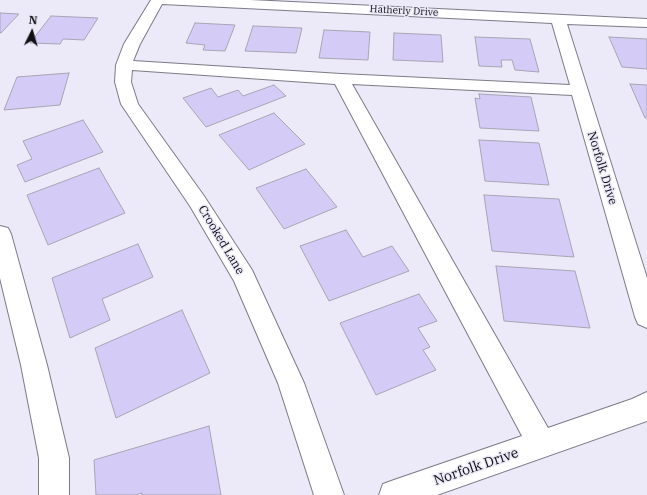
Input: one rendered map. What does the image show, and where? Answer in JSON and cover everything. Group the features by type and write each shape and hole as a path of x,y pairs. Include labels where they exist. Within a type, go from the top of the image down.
{"street":[{"name":"Crooked Lane","path":"158,0 132,44 124,65 123,82 130,104 197,201 244,277 291,383 329,495"},
{"name":"Hatherly Drive","path":"162,0 647,23"},
{"name":"Norfolk Drive","path":"558,18 647,317"},
{"path":"124,65 341,79 579,90"},
{"path":"341,79 542,444"},
{"path":"0,234 34,365 52,450 54,495"},
{"name":"Norfolk Drive","path":"394,495 640,410 647,404"}],"building":[{"path":"0,13 19,14 1,33 0,33"},
{"path":"51,16 98,18 84,40 63,39 60,44 30,43"},
{"path":"195,23 235,25 225,51 203,50 205,45 186,43"},
{"path":"253,26 302,28 296,53 245,51"},
{"path":"324,30 370,32 368,60 319,58"},
{"path":"394,33 441,35 443,62 393,60"},
{"path":"475,37 530,39 539,72 515,70 512,60 501,60 502,67 479,66"},
{"path":"609,37 647,39 647,69 622,67"},
{"path":"69,73 60,105 4,110 17,77"},
{"path":"630,84 647,85 647,118 645,118"},
{"path":"274,85 286,96 206,127 183,98 211,88 218,97 238,90 243,96"},
{"path":"479,94 531,97 539,131 480,128 475,98 480,99"},
{"path":"274,113 305,144 249,170 219,135"},
{"path":"83,120 103,152 25,182 17,165 32,159 23,141"},
{"path":"479,140 539,143 549,185 485,181"},
{"path":"99,168 125,213 48,245 27,195"},
{"path":"306,169 337,207 284,229 256,188"},
{"path":"484,195 559,199 574,257 492,251"},
{"path":"346,230 363,257 392,246 409,271 329,301 300,246"},
{"path":"138,244 153,277 102,299 110,320 70,338 52,278"},
{"path":"496,266 575,271 590,328 504,321"},
{"path":"419,294 437,321 418,328 430,347 423,350 436,370 376,395 340,323"},
{"path":"182,310 210,373 116,418 95,348"},
{"path":"209,426 221,495 142,495 142,493 136,495 96,495 94,460"}]}
